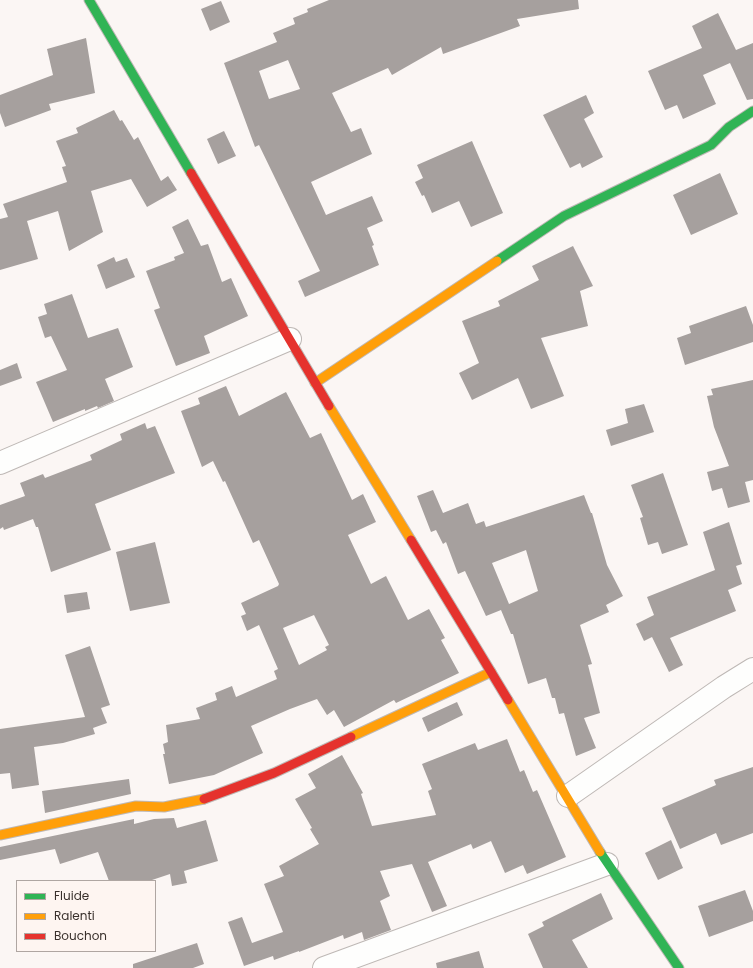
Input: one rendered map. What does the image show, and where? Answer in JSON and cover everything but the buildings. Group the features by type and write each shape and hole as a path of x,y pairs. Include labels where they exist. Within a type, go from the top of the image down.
{"street":[{"path":"88,0 290,339 315,384 568,796 607,864 679,968"},
{"path":"315,384 564,216 711,145 729,127 753,111"},
{"path":"0,463 290,339"},
{"path":"568,796 724,687 753,669"},
{"path":"0,835 136,806 164,807 211,798 274,773 491,672"},
{"path":"324,968 607,864"}],"traffic: fast":[{"path":"89,0 191,173"},
{"path":"497,261 564,216 711,145 729,127 753,111"},
{"path":"600,852 679,968"}],"traffic: slow":[{"path":"315,383 497,261"},
{"path":"329,406 411,540"},
{"path":"351,737 491,672"},
{"path":"508,700 600,852"},
{"path":"0,835 136,806 164,807 204,799"}],"traffic: jam":[{"path":"191,173 329,406"},
{"path":"411,540 508,700"},
{"path":"204,799 274,773 351,737"}]}
